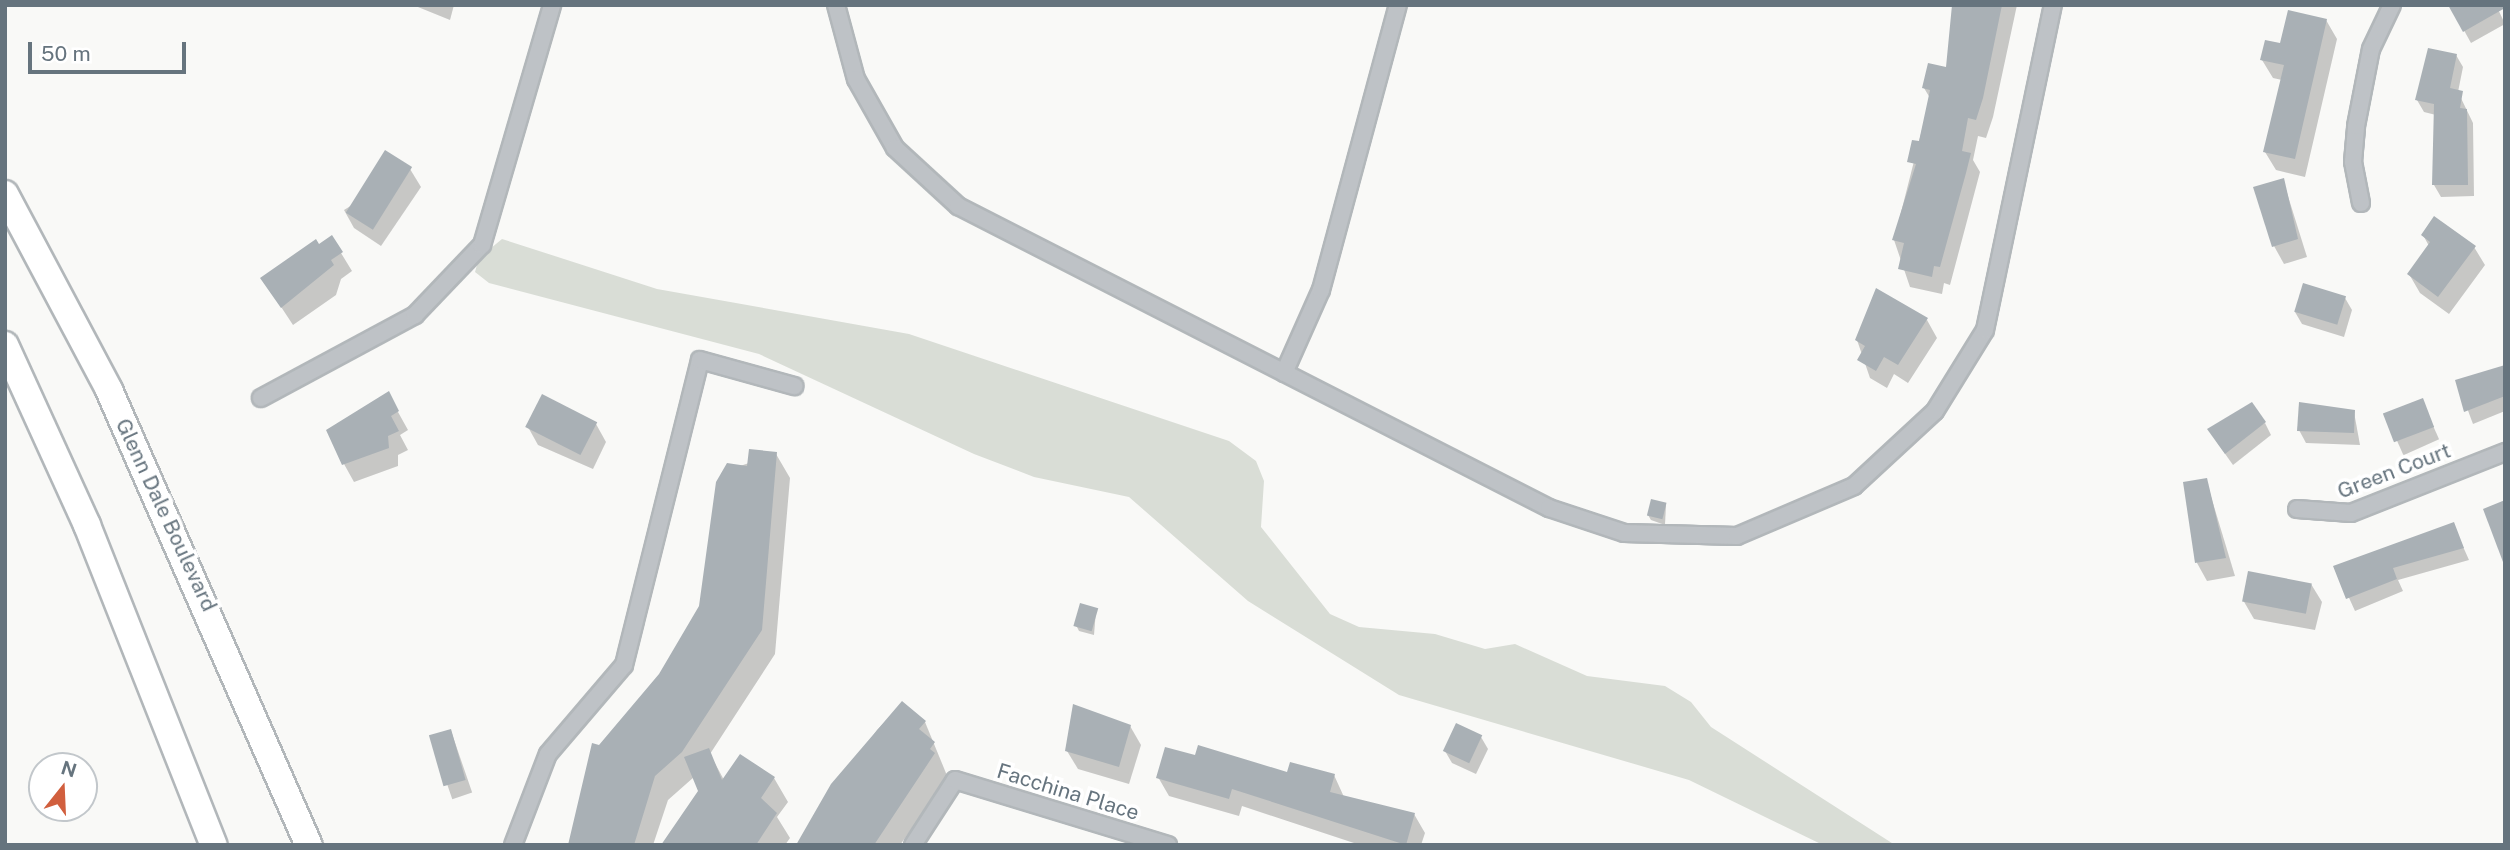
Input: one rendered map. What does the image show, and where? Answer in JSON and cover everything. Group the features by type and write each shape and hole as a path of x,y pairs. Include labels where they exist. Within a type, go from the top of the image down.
{"main road":[{"name":"Glenn Dale Boulevard","path":"5,194 108,390 309,845"},
{"path":"5,345 87,525 214,845"}],"street":[{"path":"261,398 415,315 482,245 552,5"},
{"path":"836,5 856,79 895,148 958,206 1549,508 1624,533 1737,536 1854,486 1935,411 1985,330 2053,5"},
{"path":"1284,373 1321,290 1398,5"},
{"path":"2361,203 2353,162 2356,126 2371,49 2392,5"},
{"path":"513,845 548,754 624,665 700,360 794,386"},
{"name":"Green Court","path":"2297,509 2351,513 2505,452"},
{"name":"Facchina Place","path":"913,845 955,780 1168,845"}],"shaded area":[{"path":"502,239 657,289 909,334 1229,441 1256,461 1264,481 1261,527 1330,614 1359,627 1435,634 1485,649 1515,644 1587,676 1665,686 1691,702 1711,727 1895,845 1823,845 1689,780 1399,695 1248,601 1129,497 1034,477 974,454 759,354 489,283 475,272 479,258"}],"building":[{"path":"1952,5 2002,5 1983,98 1976,120 1968,118 1962,151 1971,153 1966,173 1940,267 1934,266 1932,277 1898,269 1904,243 1892,240 1916,164 1907,162 1912,140 1919,141 1930,90 1922,88 1928,63 1946,67"},
{"path":"2448,5 2505,5 2505,8 2463,32"},
{"path":"2288,10 2327,19 2295,159 2263,152 2284,65 2260,60 2265,40 2280,43"},
{"path":"2428,48 2457,54 2450,88 2463,91 2460,108 2467,109 2468,185 2432,185 2434,104 2415,100"},
{"path":"385,150 412,167 373,230 346,213"},
{"path":"2284,178 2298,239 2272,247 2253,187"},
{"path":"2434,216 2476,246 2438,297 2407,274 2430,242 2421,235"},
{"path":"332,235 343,252 331,260 334,265 281,308 260,278 316,239 319,244"},
{"path":"2303,283 2346,296 2337,325 2294,312"},
{"path":"1876,288 1928,318 1898,365 1884,357 1876,371 1857,360 1865,346 1855,340"},
{"path":"2505,365 2505,396 2464,412 2455,380"},
{"path":"389,391 399,411 391,416 399,431 388,436 389,448 342,465 326,430"},
{"path":"542,394 597,422 580,455 525,427"},
{"path":"2423,398 2434,427 2394,442 2383,413"},
{"path":"2252,402 2266,422 2225,454 2207,429"},
{"path":"2299,402 2355,410 2354,433 2297,431"},
{"path":"749,449 777,452 762,630 682,752 655,776 634,845 568,845 592,743 599,745 659,674 699,606 716,482 727,463 747,466"},
{"path":"2207,478 2226,558 2195,563 2183,482"},
{"path":"1651,499 1667,503 1662,519 1647,515"},
{"path":"2505,500 2505,562 2503,562 2483,509"},
{"path":"2454,522 2464,548 2393,568 2397,579 2346,599 2333,566"},
{"path":"2248,571 2312,583 2306,614 2242,601"},
{"path":"1080,603 1098,608 1092,631 1073,626"},
{"path":"902,701 926,721 919,729 935,742 930,749 935,753 874,845 796,845 831,784"},
{"path":"1073,704 1131,725 1119,767 1065,751"},
{"path":"1456,723 1482,735 1469,763 1443,751"},
{"path":"451,729 466,780 443,786 429,735"},
{"path":"1198,745 1287,772 1290,762 1335,774 1330,792 1415,813 1406,845 1232,789 1229,799 1156,778 1165,747 1195,755"},
{"path":"709,748 722,780 740,754 775,777 761,798 777,813 756,845 661,845 698,791 684,757"}]}
